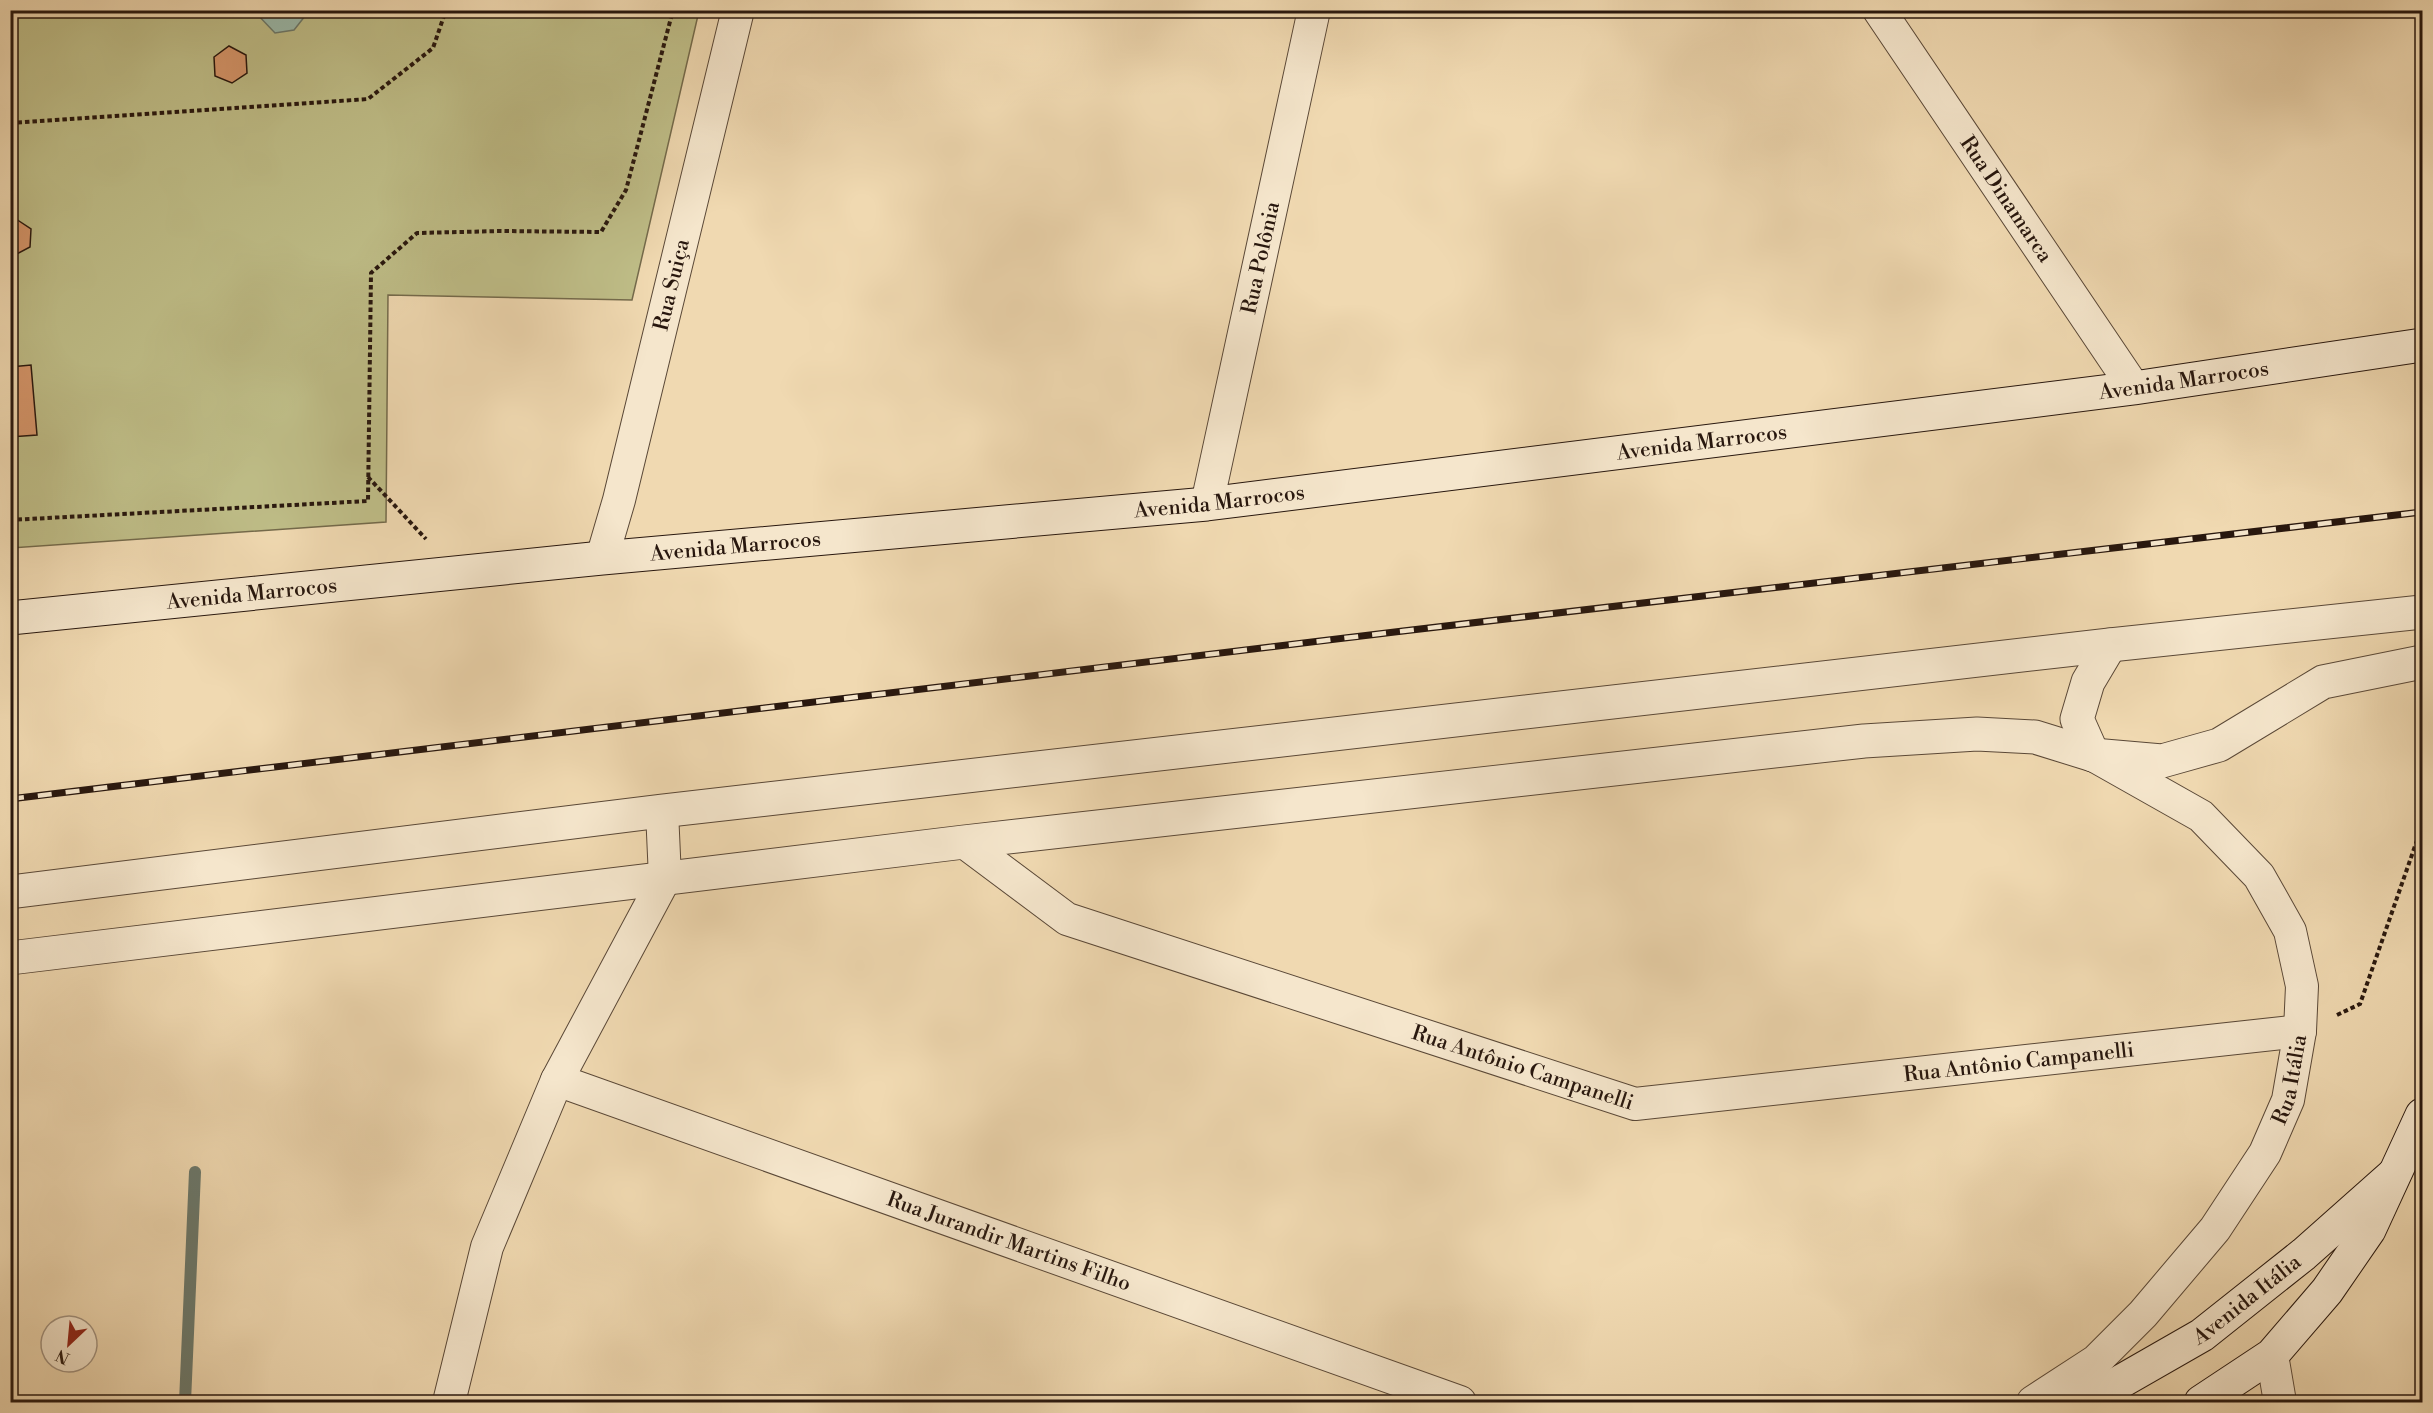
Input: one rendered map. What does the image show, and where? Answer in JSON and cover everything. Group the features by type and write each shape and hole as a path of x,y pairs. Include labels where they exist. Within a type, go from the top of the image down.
{"street":[{"name":"Rua Suiça","path":"602,558 619,500 738,10"},
{"name":"Rua Polônia","path":"1207,504 1314,10"},
{"name":"Rua Dinamarca","path":"1879,10 2133,388"},
{"name":"Avenida Marrocos","path":"10,618 602,558 1207,504 2133,388 2422,345"},
{"path":"10,892 662,811 2110,645 2422,612"},
{"path":"2093,755 2077,719 2088,682 2110,645"},
{"path":"10,958 964,842 1864,741 1977,734 2034,737 2093,755 2162,761 2219,745 2323,682 2422,662"},
{"name":"Rua Itália","path":"2033,1402 2096,1361 2143,1314 2215,1228 2265,1153 2288,1100 2300,1031 2302,986 2290,932 2259,876 2201,816 2093,755"},
{"path":"449,1402 487,1247 557,1080 665,878 662,811"},
{"name":"Rua Antônio Campanelli","path":"964,842 1066,919 1635,1104 2300,1031"},
{"name":"Rua Jurandir Martins Filho","path":"557,1080 1460,1402"},
{"name":"Avenida Itália","path":"2201,1402 2272,1355 2327,1290 2369,1230 2422,1114"},
{"name":"Avenida Itália","path":"2085,1402 2202,1335 2304,1254 2393,1175"},
{"path":"2272,1355 2280,1402"}],"path":[{"path":"10,123 368,99 433,48 446,10"},
{"path":"10,520 368,501 371,273 417,233 601,232 626,190 673,10"},
{"path":"368,477 427,540 434,575"},
{"path":"2300,1031 2360,1004 2422,826"}],"shaded area":[{"path":"11,11 699,11 632,300 388,295 386,522 11,548"},
{"path":"254,11 309,11 294,30 275,33"}],"building":[{"path":"229,46 246,55 247,73 232,83 215,76 214,57"},
{"path":"16,219 31,229 30,247 15,255 10,252 10,222"},
{"path":"31,365 37,435 10,437 10,367"}],"waterway":[{"path":"185,1402 195,1172"}],"railway":[{"path":"10,799 1403,631 2422,512"}]}
